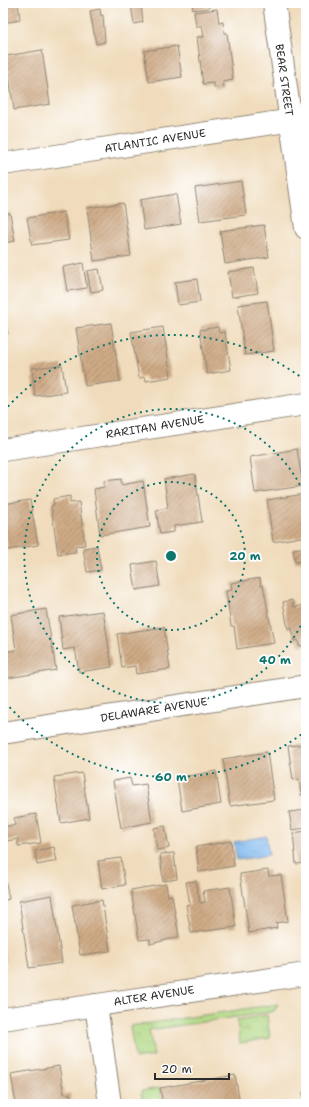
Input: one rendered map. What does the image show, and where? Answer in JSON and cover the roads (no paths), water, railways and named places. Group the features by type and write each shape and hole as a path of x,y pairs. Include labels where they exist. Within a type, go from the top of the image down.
{"street":[{"name":"BEAR STREET","path":"274,3 298,119 306,228"},
{"name":"ATLANTIC AVENUE","path":"3,164 298,119"},
{"name":"RARITAN AVENUE","path":"3,450 306,404"},
{"name":"DELAWARE AVENUE","path":"3,733 306,686"},
{"name":"ALTER AVENUE","path":"3,1019 306,974"},
{"path":"96,1005 110,1104"}],"water":[{"path":"266,836 269,855 237,860 234,842"}]}
